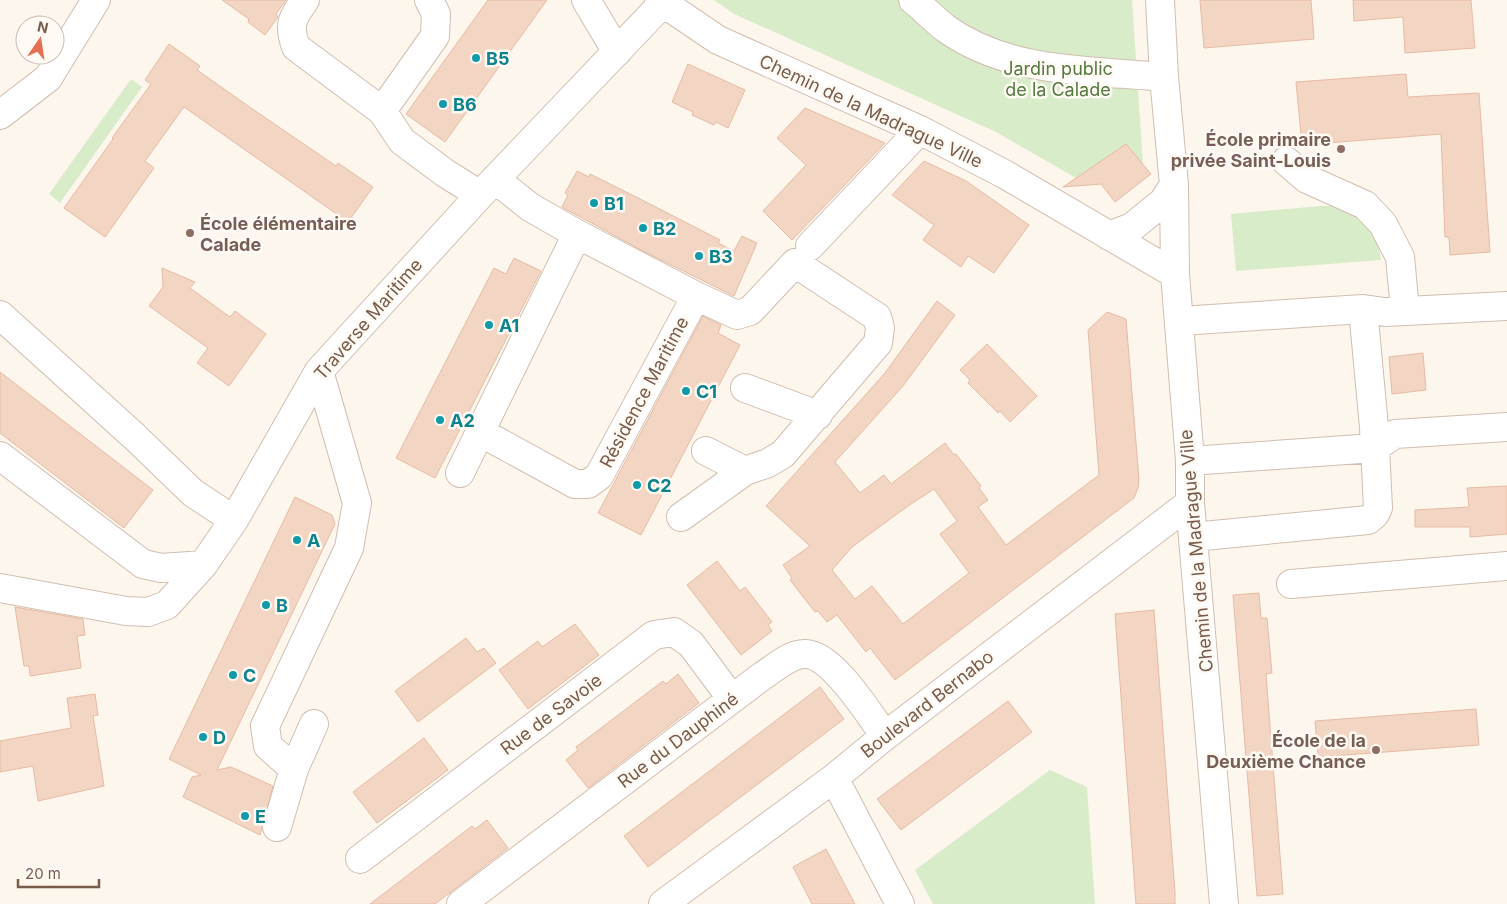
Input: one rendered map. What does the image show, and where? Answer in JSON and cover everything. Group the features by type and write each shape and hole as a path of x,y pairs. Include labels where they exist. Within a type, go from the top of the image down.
{"street":[{"path":"0,115 48,78 96,0"},
{"name":"Résidence Maritime","path":"304,0 293,17 291,33 296,47 382,111 402,141 445,173 487,187 530,206 577,234 696,296 737,315 750,311 920,130"},
{"path":"382,111 434,36 436,14 429,0"},
{"path":"586,0 617,52"},
{"path":"913,0 945,28 983,49 1024,63 1060,69 1164,77"},
{"path":"1160,0 1164,77 1174,185 1175,274"},
{"name":"Traverse Maritime","path":"0,588 126,611 148,612 167,605 203,565 234,520 319,371 487,187 617,52 661,2"},
{"name":"Chemin de la Madrague Ville","path":"661,2 718,40 920,130 1006,175 1175,274 1190,461 1190,503 1224,904"},
{"path":"1286,161 1306,179 1365,205 1383,224 1400,257 1405,310"},
{"path":"1109,236 1132,226 1162,202 1174,185"},
{"path":"460,473 577,234"},
{"path":"681,517 744,471 768,463 783,454 878,343 880,328 878,317 803,254"},
{"name":"Résidence Maritime","path":"480,432 575,484 588,484 599,476 696,296"},
{"path":"1180,321 1363,309 1385,312 1507,306"},
{"path":"1193,537 1368,520 1375,514 1378,508 1374,427 1363,309"},
{"path":"0,315 135,437 193,493 234,520"},
{"path":"294,770 268,746 265,726 349,548 357,503 319,371"},
{"path":"745,388 818,415"},
{"path":"1190,461 1374,448 1395,434 1507,427"},
{"path":"706,451 744,471"},
{"path":"0,456 143,564 161,568 203,565"},
{"name":"Boulevard Bernabo","path":"663,904 834,778 885,736 1190,503"},
{"path":"1292,584 1507,566"},
{"name":"Rue de Savoie","path":"360,859 654,635 674,632 691,644 732,699"},
{"name":"Rue du Dauphiné","path":"462,904 732,699 795,656 807,654 825,662 842,678 885,736"},
{"path":"277,827 294,770 314,724"},
{"path":"834,778 900,904"}],"green space":[{"name":"Jardin public de la Calade","path":"714,0 1132,0 1143,165 1151,174 1119,198 1114,199 1101,184 1088,185 996,132 734,14"},
{"path":"131,79 142,87 60,203 49,194"},
{"path":"1335,206 1360,216 1377,236 1381,260 1236,271 1231,214"},
{"path":"1050,770 1087,787 1095,904 933,904 915,870"}],"building":[{"path":"222,0 286,0 276,14 278,17 265,35 248,22 249,19"},
{"path":"488,0 547,0 445,142 406,114"},
{"path":"1200,0 1311,0 1314,39 1204,48"},
{"path":"1353,0 1471,0 1475,48 1405,53 1403,17 1354,21"},
{"path":"169,44 200,66 197,70 251,108 336,166 338,163 373,187 348,222 184,107 145,161 154,168 105,237 64,208 151,84 145,80"},
{"path":"688,64 745,90 728,128 716,122 714,125 692,115 693,112 672,102"},
{"path":"1406,74 1408,97 1479,93 1490,252 1450,255 1449,237 1445,237 1441,134 1302,145 1296,82"},
{"path":"805,108 885,143 792,240 763,211 806,165 777,138"},
{"path":"1126,144 1151,174 1115,202 1101,184 1063,187"},
{"path":"924,161 966,181 1029,225 994,273 968,256 961,267 923,240 934,225 892,195"},
{"path":"577,171 589,177 590,174 644,201 720,240 718,243 734,251 742,236 757,243 734,296 643,251 562,207 568,195 565,193"},
{"path":"514,258 541,271 435,478 396,458 494,268 506,274"},
{"path":"162,268 195,282 190,288 230,317 235,311 266,334 229,386 197,363 208,348 149,306 163,287"},
{"path":"937,301 955,315 903,386 835,462 860,493 884,475 891,484 945,443 981,486 979,488 988,500 978,507 1006,545 1099,475 1088,330 1107,312 1126,319 1139,480 1134,498 895,680 870,648 866,652 837,615 827,622 818,611 815,612 790,580 792,578 783,565 810,546 766,506 885,373","holes":["934,489 957,521 940,534 969,573 903,624 872,586 855,599 832,570 852,547"]},
{"path":"703,316 721,325 718,333 740,345 641,535 598,513"},
{"path":"987,344 1037,396 1010,422 1000,411 998,413 968,383 970,380 960,370"},
{"path":"1423,353 1426,390 1392,394 1389,357"},
{"path":"0,372 153,490 124,528 0,433"},
{"path":"1507,486 1507,534 1470,537 1470,527 1415,527 1415,510 1469,507 1467,488"},
{"path":"295,497 332,515 335,524 217,770 231,767 273,786 260,835 183,797 192,777 201,775 169,759"},
{"path":"717,561 740,591 745,587 772,622 768,625 772,631 741,655 687,585"},
{"path":"1259,593 1261,618 1267,618 1272,673 1266,674 1283,894 1257,896 1233,595"},
{"path":"15,607 83,619 85,635 77,636 81,668 30,676 29,666 24,666"},
{"path":"1154,610 1175,904 1136,904 1115,614"},
{"path":"575,624 599,655 528,709 499,670 538,641 542,647"},
{"path":"466,638 477,652 484,648 496,663 418,722 395,691"},
{"path":"678,674 699,703 588,788 566,760 578,750 576,747 663,681 666,684"},
{"path":"820,687 844,719 648,867 624,836"},
{"path":"95,694 98,715 93,716 104,786 38,801 33,766 0,772 0,741 71,728 67,698"},
{"path":"1008,701 1032,732 901,830 877,799"},
{"path":"1476,709 1479,745 1318,757 1315,721"},
{"path":"424,738 448,770 377,823 353,792"},
{"path":"487,820 508,848 435,904 370,904 472,826 475,829"},
{"path":"826,849 855,904 812,904 793,867"}],"place":[{"name":"B5","path":"476,58"},
{"name":"B6","path":"443,104"},
{"name":"École primaire privée Saint-Louis","path":"1341,149"},
{"name":"B1","path":"594,203"},
{"name":"B2","path":"643,228"},
{"name":"École élémentaire Calade","path":"190,233"},
{"name":"B3","path":"699,256"},
{"name":"A1","path":"489,325"},
{"name":"C1","path":"686,391"},
{"name":"A2","path":"440,420"},
{"name":"C2","path":"637,485"},
{"name":"A","path":"297,540"},
{"name":"B","path":"266,605"},
{"name":"C","path":"233,675"},
{"name":"D","path":"203,737"},
{"name":"École de la Deuxième Chance","path":"1376,750"},
{"name":"E","path":"245,816"}]}
